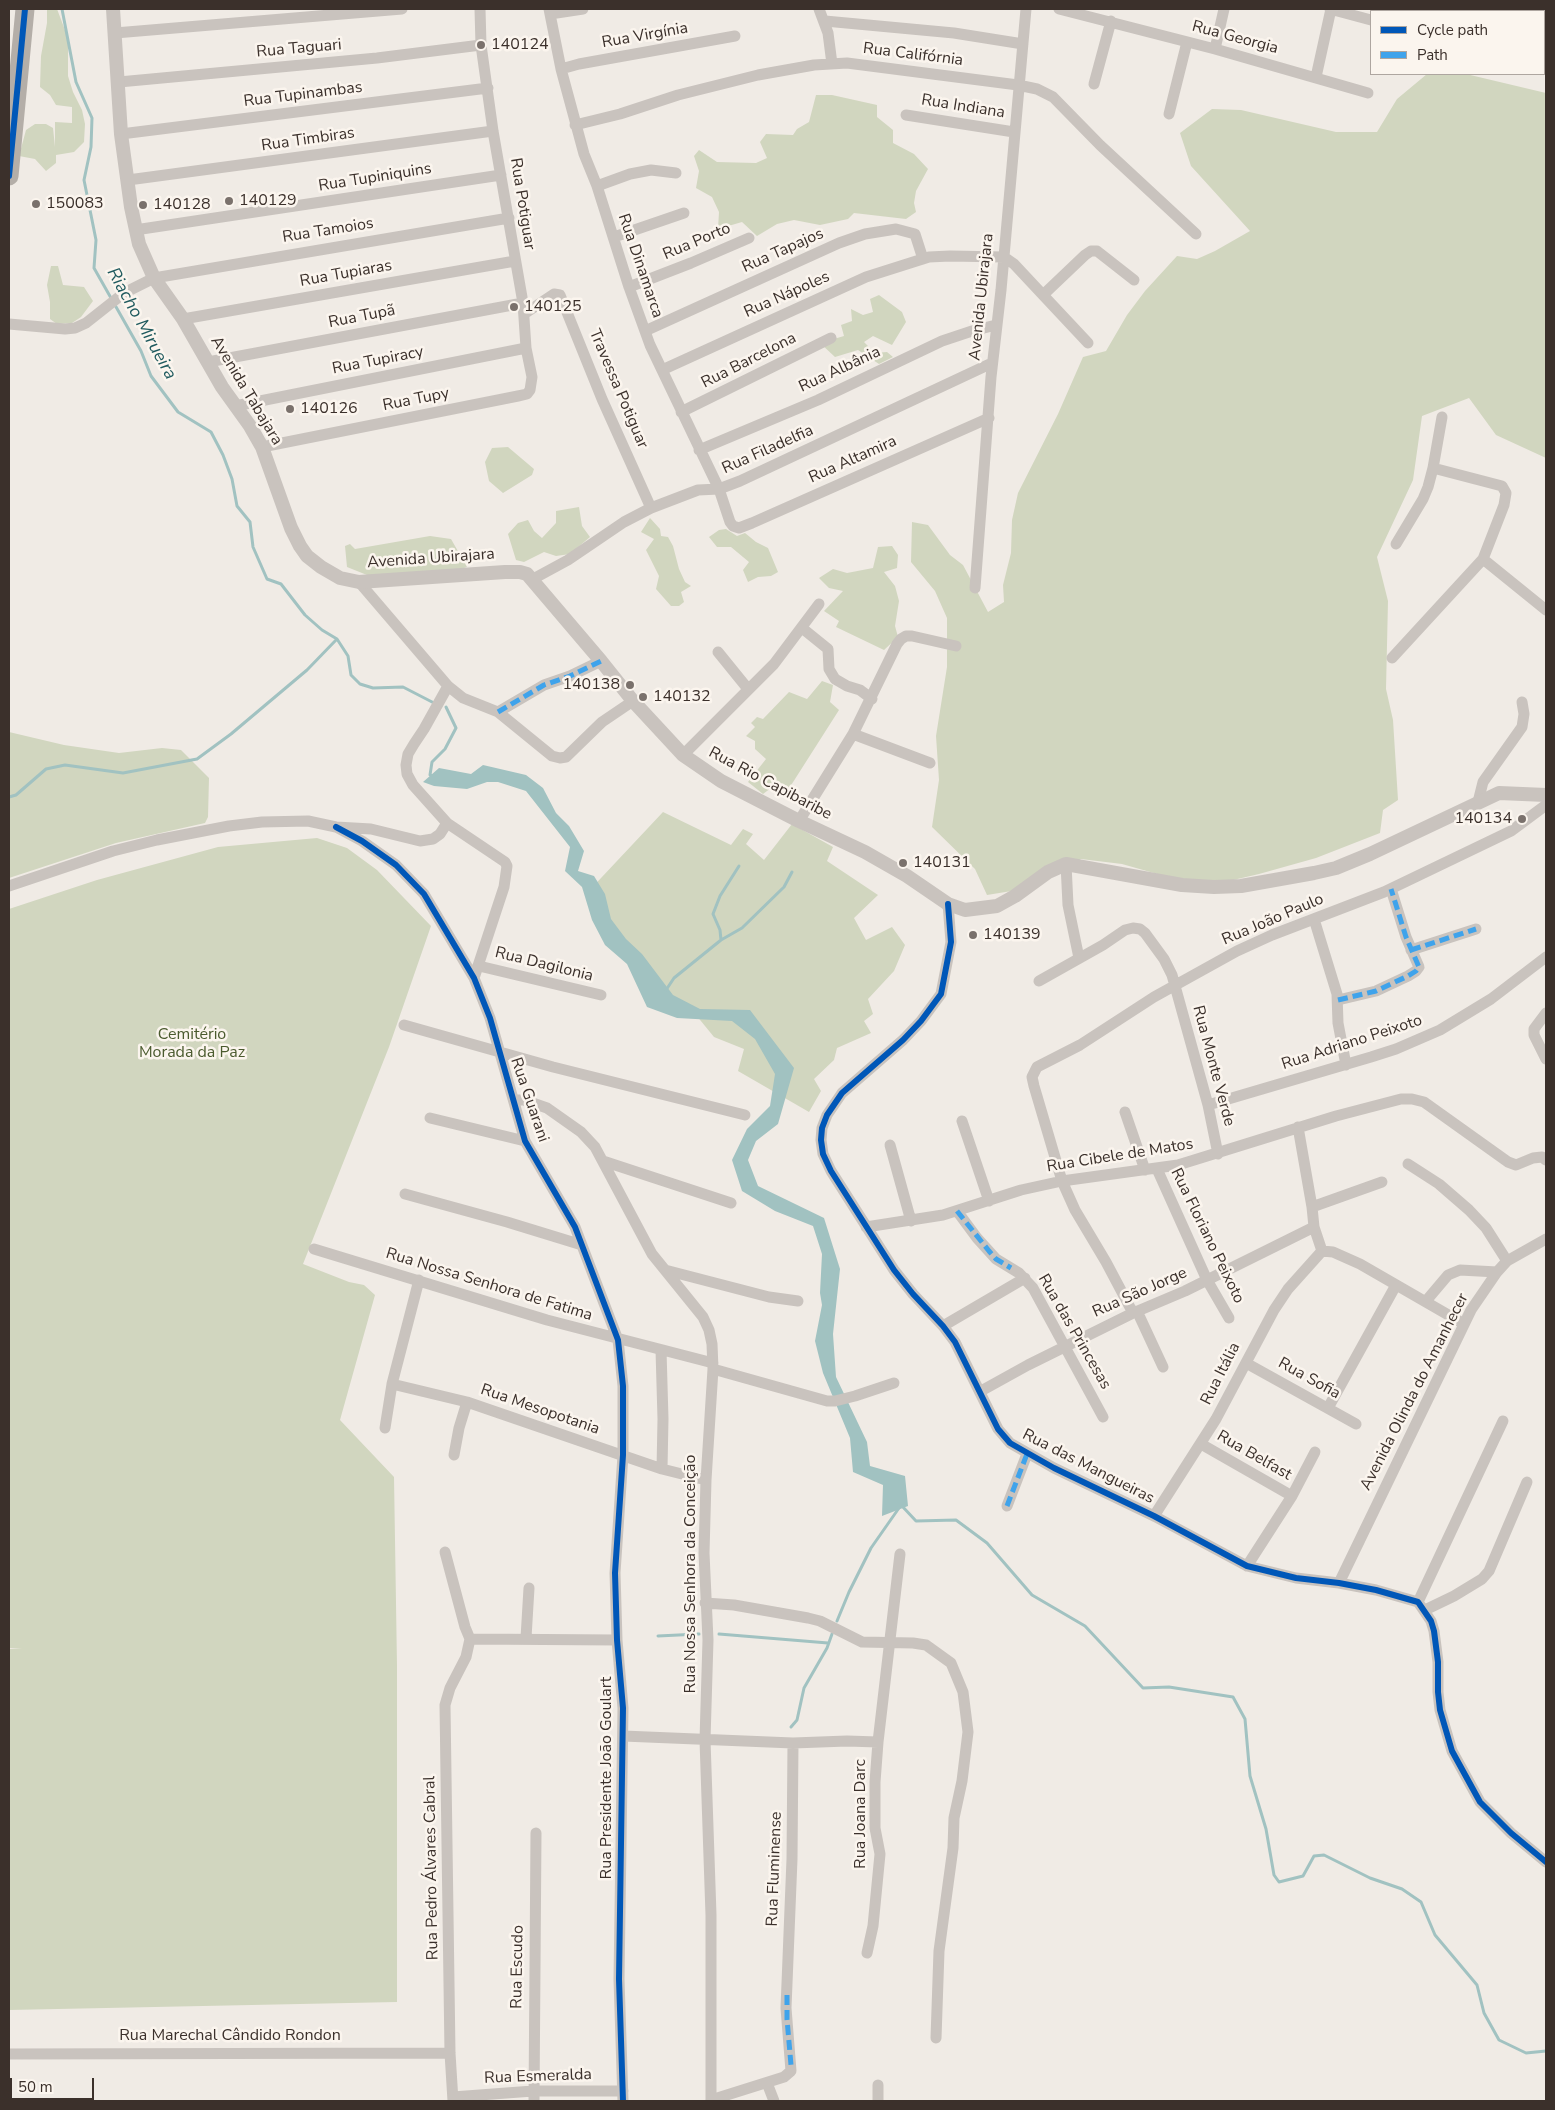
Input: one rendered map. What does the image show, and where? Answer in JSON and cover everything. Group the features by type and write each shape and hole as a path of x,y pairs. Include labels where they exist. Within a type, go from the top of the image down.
{"highway":[{"path":"9,176 25,9"}],"street":[{"name":"Avenida Tabajara","path":"113,9 121,134 135,230 139,244 154,278 183,319 262,447 300,546 307,556 321,567 340,578 359,582"},
{"path":"115,33 402,9"},
{"name":"Rua Potiguar","path":"480,9 481,45 493,131 502,175 523,308 526,348 532,386 527,394 518,396"},
{"path":"550,11 583,9"},
{"path":"819,9 825,21 830,42 832,64"},
{"name":"Avenida Ubirajara","path":"975,588 992,363 1004,257 1026,9"},
{"name":"Rua Georgia","path":"1059,9 1215,49 1368,93"},
{"path":"1215,49 1224,9"},
{"path":"1316,77 1331,9 1370,20"},
{"name":"Rua Dinamarca","path":"550,11 561,69 575,125 629,286 645,331 681,412 719,489 730,522"},
{"path":"825,21 954,33 1023,44"},
{"path":"1094,84 1110,21"},
{"name":"Rua Virgínia","path":"561,69 579,64 735,36"},
{"path":"1169,114 1187,42"},
{"name":"Rua Taguari","path":"119,82 376,58 481,45"},
{"name":"Rua Califórnia","path":"575,125 678,95 758,75 832,64 847,63 1018,85 1037,89 1053,97 1100,145 1196,234"},
{"name":"Rua Tupinambas","path":"121,134 488,88"},
{"name":"Rua Indiana","path":"906,115 1014,132"},
{"name":"Rua Timbiras","path":"128,180 493,131"},
{"path":"597,186 630,174 651,170 676,173"},
{"name":"Rua Tupiniquins","path":"135,230 502,175"},
{"path":"614,238 684,213"},
{"name":"Rua Tamoios","path":"9,324 65,330 75,328 86,323 124,293 154,278 509,218"},
{"name":"Rua Tapajos","path":"645,331 839,243 865,234 896,229 915,234 926,258"},
{"name":"Rua Porto","path":"629,286 691,263 749,238"},
{"path":"1043,295 1091,251 1097,251 1108,258 1134,280"},
{"name":"Rua Nápoles","path":"662,370 866,277 926,258 950,256 1004,257"},
{"path":"1004,257 1014,264 1088,343"},
{"name":"Rua Tupiaras","path":"183,319 515,261"},
{"name":"Travessa Potiguar","path":"523,308 554,294 560,295 602,398 651,508"},
{"name":"Rua Tupã","path":"208,362 523,308"},
{"name":"Rua Albânia","path":"700,450 818,400 942,341 972,330 996,325"},
{"name":"Rua Barcelona","path":"681,412 831,338"},
{"name":"Rua Tupiracy","path":"235,406 526,348"},
{"name":"Rua Filadelfia","path":"533,579 568,560 651,508 698,490 719,489 770,468 992,363"},
{"name":"Rua Tupy","path":"262,447 518,396"},
{"path":"1396,544 1423,499 1433,468 1442,417"},
{"name":"Rua Altamira","path":"730,522 739,528 752,523 989,418"},
{"path":"1392,658 1483,559 1504,505 1505,488 1495,482 1433,468"},
{"path":"1483,559 1546,610"},
{"name":"Avenida Ubirajara","path":"359,582 505,572 520,572 533,579"},
{"name":"Rua Rio Capibaribe","path":"533,579 548,600 601,661 633,702 683,755 721,781 886,863 948,904"},
{"path":"359,582 448,686 463,698 498,712 552,756 560,758 575,750 602,722 633,702"},
{"path":"683,755 774,664 819,604"},
{"path":"802,628 828,649 830,670 835,679 847,686 860,690 872,699"},
{"path":"799,821 853,734 872,699 897,644 906,636 956,646"},
{"path":"718,652 748,689"},
{"path":"498,712 544,685 570,676 601,661"},
{"path":"448,686 408,754 406,765 407,774 413,785 447,823 505,862 507,866 504,888 474,978"},
{"path":"1478,802 1483,782 1522,727 1524,714 1522,702"},
{"path":"853,734 930,763"},
{"path":"948,904 966,910 997,906 1015,896 1048,872 1066,864 1182,885 1214,888 1248,884 1336,868 1393,844 1499,793 1546,794"},
{"name":"Rua João Paulo","path":"1062,1181 1032,1077 1037,1067 1080,1045 1154,997 1237,951 1391,889 1511,831 1546,805"},
{"path":"9,886 113,851 212,828 290,820 308,821 336,827 371,830 420,841 433,839 440,834 447,823"},
{"name":"Rua Guarani","path":"336,827 362,841 396,865 424,894 474,978 490,1018 525,1141 566,1209 582,1245 618,1340 623,1386 623,1455"},
{"path":"1039,982 1079,958 1068,905 1066,864"},
{"path":"1338,1000 1368,994 1416,971 1418,963 1411,950 1391,889"},
{"name":"Rua das Mangueiras","path":"948,904 951,942 941,994 921,1021 903,1040 842,1093 827,1114 822,1128 821,1140 823,1154 831,1171 894,1270 955,1342 981,1391 998,1429 1010,1443 1027,1454 1154,1516 1247,1566 1296,1578 1376,1590 1421,1606"},
{"path":"1314,919 1338,1000 1338,1023 1346,1065"},
{"name":"Rua Monte Verde","path":"1079,958 1103,946 1125,930 1134,928 1140,929 1145,933 1164,959 1172,974 1208,1105 1218,1154"},
{"path":"1411,950 1476,929"},
{"name":"Rua Adriano Peixoto","path":"1208,1105 1396,1049 1447,1027 1491,999 1546,957"},
{"name":"Rua Dagilonia","path":"479,966 602,996"},
{"path":"1546,1013 1534,1029 1534,1035 1546,1059"},
{"path":"404,1025 561,1069 745,1115"},
{"name":"Rua Cibele de Matos","path":"866,1227 910,1221 957,1211 1021,1190 1062,1181 1178,1165 1371,1106 1412,1099 1424,1102 1508,1162 1516,1165 1533,1158 1542,1157 1546,1160"},
{"name":"Rua Nossa Senhora da Conceição","path":"514,1100 533,1102 567,1121 581,1132 603,1161 639,1233 652,1254 703,1317 709,1330 712,1344 713,1366 706,1480 705,1603 708,1640 705,1740 710,1906 711,2100"},
{"name":"Rua Floriano Peixoto","path":"1125,1112 1151,1170 1229,1318"},
{"path":"430,1118 525,1141"},
{"path":"962,1121 989,1201"},
{"path":"1298,1127 1314,1227 1322,1251 1333,1252 1352,1260 1464,1324"},
{"path":"890,1146 910,1221"},
{"path":"603,1161 731,1203"},
{"path":"1408,1164 1439,1184 1469,1210 1486,1228 1507,1261"},
{"path":"1062,1181 1075,1210 1135,1312 1163,1367"},
{"path":"1312,1206 1382,1182"},
{"path":"405,1194 582,1245"},
{"name":"Rua das Princesas","path":"957,1211 989,1251 1024,1278 1033,1288 1103,1417"},
{"name":"Rua São Jorge","path":"981,1391 1135,1312 1208,1280 1314,1227"},
{"name":"Avenida Olinda do Amanhecer","path":"1339,1583 1471,1310 1497,1272 1507,1261 1546,1239"},
{"name":"Rua Nossa Senhora de Fatima","path":"314,1249 618,1340 661,1350 827,1401 855,1396 894,1383"},
{"name":"Rua Itália","path":"1154,1516 1226,1402 1258,1338 1288,1289 1322,1251"},
{"path":"664,1270 768,1297 798,1301"},
{"path":"1426,1301 1448,1275 1460,1270 1497,1272"},
{"path":"943,1326 1024,1278"},
{"path":"385,1428 392,1384 419,1280"},
{"path":"1328,1408 1396,1285"},
{"path":"661,1350 664,1419 662,1468"},
{"name":"Rua Sofia","path":"1246,1363 1356,1424"},
{"name":"Rua Mesopotania","path":"392,1384 467,1402 662,1468 706,1480"},
{"path":"454,1455 459,1428 467,1402"},
{"path":"1421,1606 1503,1422"},
{"name":"Rua Belfast","path":"1201,1444 1292,1496"},
{"name":"Rua Belfast","path":"1247,1566 1292,1496 1315,1452"},
{"path":"1007,1506 1027,1454"},
{"name":"Rua Presidente João Goulart","path":"623,1455 615,1573 623,1736 620,1979 623,2096"},
{"path":"1421,1606 1454,1596 1482,1579 1489,1571 1527,1482"},
{"path":"445,1552 470,1639 617,1640"},
{"name":"Rua Joana Darc","path":"867,1953 873,1926 880,1854 875,1828 878,1742 900,1554"},
{"path":"526,1638 529,1588"},
{"path":"705,1603 734,1605 808,1618 820,1621 862,1642 926,1645 951,1663 963,1692 968,1732 962,1782 954,1818 953,1848 939,1951 936,2038"},
{"path":"1421,1606 1431,1621 1436,1644 1438,1692 1447,1738 1452,1751 1480,1802 1493,1816 1546,1862"},
{"name":"Rua Pedro Álvares Cabral","path":"453,2099 450,2053 446,1705 450,1688 466,1657 470,1639"},
{"path":"623,1736 793,1744 847,1741 878,1742"},
{"name":"Rua Fluminense","path":"767,2083 788,2074 791,2065 786,2019 792,1859 793,1744"},
{"name":"Rua Escudo","path":"534,2096 536,1834"},
{"name":"Rua Marechal Cândido Rondon","path":"9,2054 450,2053"},
{"path":"711,2100 767,2083 774,2101"},
{"path":"878,2085 878,2101"},
{"name":"Rua Esmeralda","path":"453,2099 534,2096 623,2096"}],"green space":[{"path":"47,9 57,9 68,38 68,76 82,110 85,124 84,142 74,152 56,155 56,163 46,171 35,159 19,156 26,130 35,124 46,124 53,128 55,147 55,122 72,123 72,107 56,105 50,95 40,87 41,56 47,23"},
{"path":"1426,75 1470,75 1546,93 1546,458 1496,435 1469,398 1422,416 1413,480 1377,557 1388,601 1386,689 1393,720 1398,800 1383,810 1380,833 1316,858 1203,887 1122,864 1081,859 1036,887 987,895 975,869 932,827 939,780 936,736 947,667 947,618 935,591 911,562 912,522 928,525 950,555 963,565 988,612 1004,602 1003,585 1011,553 1012,520 1018,493 1058,414 1083,357 1106,351 1127,315 1145,291 1177,256 1197,259 1250,231 1191,166 1180,133 1212,109 1241,110 1336,132 1377,132 1397,99"},
{"path":"816,95 832,95 877,105 877,117 893,130 893,143 914,154 928,169 916,191 914,203 916,212 906,219 854,213 848,219 820,225 794,220 777,224 757,236 742,222 718,229 719,212 712,197 696,188 699,171 694,156 699,150 717,162 756,163 767,158 760,142 766,134 793,135 797,129 809,122"},
{"path":"51,266 58,266 63,285 84,287 93,301 81,317 72,323 57,324 50,319 47,285"},
{"path":"879,295 902,312 906,322 892,345 873,336 864,342 875,353 887,352 893,357 879,364 858,350 835,357 820,343 844,336 841,325 852,321 851,309 863,315 873,312 870,299"},
{"path":"508,447 534,469 532,475 503,493 489,481 485,462 492,448"},
{"path":"579,507 582,526 590,537 570,554 556,556 544,552 524,562 516,560 508,534 518,523 528,520 534,531 542,538 556,523 556,511"},
{"path":"650,518 660,529 661,536 668,537 685,582 691,586 681,592 684,602 679,606 671,606 656,589 659,576 646,550 654,539 641,532"},
{"path":"726,529 737,536 745,533 756,542 768,548 778,572 771,576 758,577 748,582 743,570 749,562 731,547 717,547 709,537 719,530"},
{"path":"430,536 451,539 467,567 458,570 372,577 347,567 345,546 350,544 355,549"},
{"path":"892,546 898,555 897,568 884,572 895,586 899,601 895,626 898,637 884,650 836,627 839,621 824,611 843,591 829,588 819,578 833,569 847,573 873,568 878,547"},
{"path":"822,681 833,685 830,702 839,710 788,790 779,786 771,788 763,794 748,782 766,759 755,749 755,741 746,736 755,727 751,723 757,717 763,719 789,692 807,699"},
{"path":"9,732 64,745 119,753 162,748 181,750 209,778 208,817 205,823 116,843 9,878"},
{"path":"663,812 731,845 743,829 753,834 746,844 764,860 792,824 833,847 827,861 878,895 854,918 866,940 892,927 905,945 894,971 868,999 873,1014 864,1021 871,1033 837,1048 834,1060 814,1079 821,1091 809,1112 738,1071 744,1049 714,1037 687,1004 671,1002 586,894"},
{"name":"Cemitério Morada da Paz","path":"317,838 347,848 377,870 431,926 389,1047 303,1264 349,1282 364,1285 375,1295 340,1420 394,1477 397,1666 397,2002 9,2010 9,1649 22,1649 9,1648 9,909 97,880 218,847"}],"water":[{"path":"483,765 526,775 543,788 556,813 569,826 584,851 578,871 594,876 605,894 611,919 626,939 642,954 673,995 700,1009 750,1010 794,1068 778,1124 756,1141 748,1160 758,1186 824,1218 840,1269 833,1334 836,1377 867,1442 870,1466 905,1476 908,1506 882,1516 883,1485 853,1472 850,1438 823,1373 815,1341 822,1305 820,1293 822,1254 813,1226 775,1211 742,1191 732,1160 747,1129 770,1106 775,1074 755,1039 732,1021 677,1018 647,1007 627,964 605,945 592,920 582,887 565,871 570,847 526,791 498,782 487,782 467,789 434,786 423,782 439,768 471,774"}],"waterway":[{"name":"Riacho Mirueira","path":"62,9 76,82 92,118 91,147 84,180 96,240 94,268 141,351 151,376 178,412 211,432 223,455 232,479 237,506 250,522 253,547 267,579 281,584 305,615 322,630 337,639 348,656 351,675 360,684 373,688 403,687 434,703"},
{"path":"9,797 16,795 46,769 65,765 123,773 197,759 231,734 307,670 337,639"},
{"name":"Riacho Mirueira","path":"434,776 430,775 432,762 445,749 456,728 446,707"},
{"path":"721,940 720,930 713,914 720,896 739,866"},
{"path":"666,990 674,978 721,940 742,928 784,887 792,872"},
{"name":"Riacho Mirueira","path":"902,1506 916,1521 956,1520 987,1543 1032,1595 1085,1626 1143,1688 1169,1687 1233,1697 1245,1719 1250,1776 1266,1829 1274,1875 1279,1882 1303,1876 1314,1856 1324,1855 1370,1878 1402,1889 1421,1902 1435,1935 1477,1985 1484,2013 1499,2040 1526,2053 1546,2051"},
{"path":"837,1621 871,1548 899,1508"},
{"path":"658,1636 699,1634"},
{"path":"719,1634 828,1643"},
{"path":"791,1727 797,1720 804,1688 827,1648 832,1634"}],"marked path":[{"path":"498,712 544,685 570,676 601,661"},
{"path":"1338,1000 1376,991 1408,976 1419,967 1406,937 1391,889"},
{"path":"1411,950 1476,929"},
{"path":"957,1211 996,1259 1011,1268"},
{"path":"1007,1506 1027,1454"},
{"path":"787,1995 791,2065"}],"cycle path":[{"path":"9,176 25,9"},
{"path":"336,827 362,841 396,865 424,894 474,978 490,1018 525,1141 575,1227 618,1340 623,1386 623,1455 615,1573 617,1640 623,1708 619,1979 623,2101"},
{"path":"948,904 951,942 941,994 921,1021 903,1040 842,1093 827,1115 822,1128 821,1140 823,1154 831,1171 894,1270 955,1342 998,1429 1010,1443 1054,1468 1154,1516 1247,1566 1296,1578 1376,1590 1418,1602 1431,1621 1434,1631 1438,1662 1440,1710 1452,1751 1480,1802 1511,1833 1546,1862"}],"place":[{"name":"140124","path":"481,45"},
{"name":"140129","path":"229,201"},
{"name":"150083","path":"36,204"},
{"name":"140128","path":"143,205"},
{"name":"140125","path":"514,307"},
{"name":"140126","path":"290,409"},
{"name":"140138","path":"630,685"},
{"name":"140132","path":"643,697"},
{"name":"140134","path":"1522,819"},
{"name":"140131","path":"903,863"},
{"name":"140139","path":"973,935"}]}
